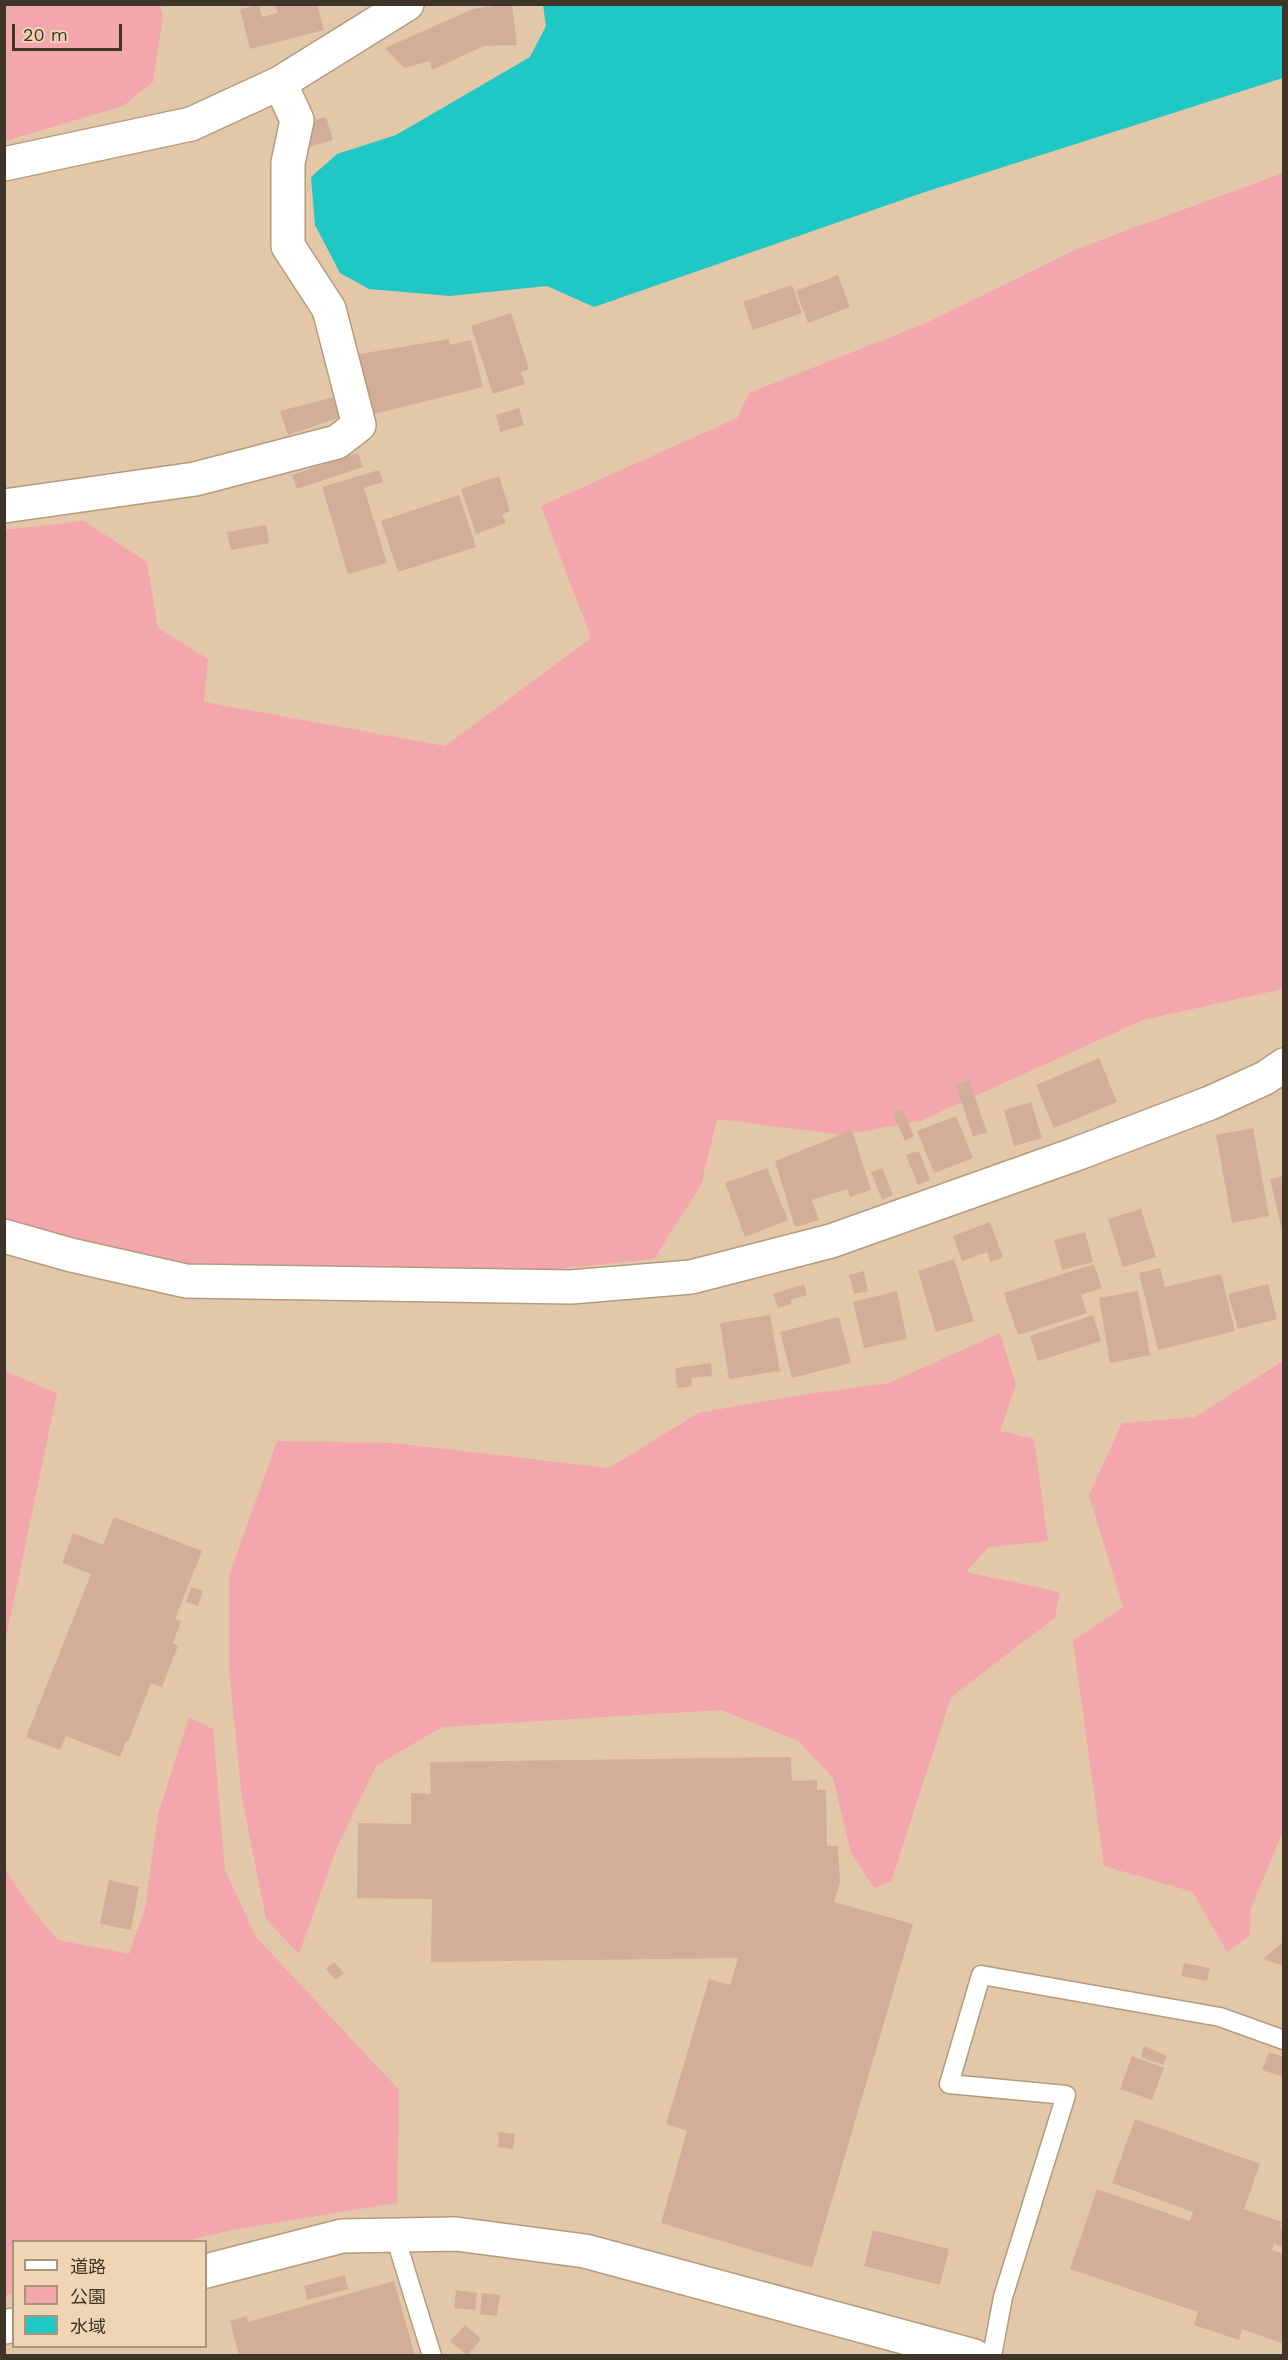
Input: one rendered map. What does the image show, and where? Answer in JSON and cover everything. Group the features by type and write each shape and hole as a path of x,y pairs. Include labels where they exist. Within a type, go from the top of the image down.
{"street":[{"path":"4,164 191,124 280,83 406,4"},
{"path":"4,506 195,479 337,442 359,425 329,309 288,246 288,163 297,120 280,83"},
{"path":"4,1236 72,1255 186,1281 571,1287 691,1277 831,1241 1076,1154 1210,1103 1264,1078 1284,1065"},
{"path":"207,2271 342,2236 456,2234 585,2251 974,2355"}],"lane":[{"path":"992,2355 1003,2297 1066,2095 949,2084 981,1975 1220,2017 1284,2040"},
{"path":"394,2234 432,2355"}],"green space":[{"path":"5,4 160,5 163,16 153,82 123,106 5,141"},
{"path":"1283,173 1283,989 1143,1020 920,1121 842,1135 717,1119 701,1185 654,1259 481,1277 187,1277 5,1232 4,530 84,521 147,562 158,628 208,659 204,702 445,746 591,638 541,506 737,418 749,393 928,322 1079,248"},
{"path":"1000,1333 1016,1385 1000,1431 1034,1439 1048,1541 989,1547 966,1572 1060,1592 1055,1618 951,1697 891,1882 874,1888 851,1853 833,1778 798,1741 721,1710 442,1727 376,1766 337,1847 299,1954 266,1919 242,1798 229,1668 229,1576 277,1441 394,1443 609,1468 698,1413 794,1396 889,1383"},
{"path":"1283,1361 1283,1831 1251,1908 1250,1935 1227,1952 1193,1892 1104,1866 1073,1641 1123,1607 1089,1495 1122,1423 1195,1417"},
{"path":"5,1371 57,1393 5,1643"},
{"path":"189,1717 213,1729 225,1870 256,1937 399,2090 397,2203 232,2230 190,2240 12,2240 12,2293 5,2296 5,1869 31,1908 58,1940 129,1954 145,1908 158,1814"}],"water":[{"path":"543,5 1283,5 1283,78 925,192 594,307 547,286 450,296 369,289 340,273 315,225 311,177 337,154 396,135 530,57 546,26"}],"building":[{"path":"275,4 317,4 324,30 250,49 240,9 259,5 262,17 278,13"},
{"path":"512,5 517,45 484,46 432,70 430,61 404,68 385,48 473,9"},
{"path":"326,117 333,140 309,147 306,133 312,132 309,121"},
{"path":"838,275 850,307 808,323 796,291"},
{"path":"792,285 802,313 753,330 743,302"},
{"path":"511,313 529,369 521,372 525,384 493,394 471,326"},
{"path":"449,339 450,345 471,340 483,387 374,414 359,354"},
{"path":"342,395 347,412 338,418 288,435 280,411"},
{"path":"519,408 524,425 500,432 496,415"},
{"path":"358,453 363,467 297,489 292,475"},
{"path":"379,470 383,482 364,488 387,563 348,574 322,487"},
{"path":"499,476 510,511 502,514 506,523 476,534 461,489"},
{"path":"459,495 476,547 398,572 381,521"},
{"path":"266,525 269,543 231,550 227,532"},
{"path":"1099,1058 1117,1102 1054,1128 1036,1085"},
{"path":"969,1080 987,1132 973,1137 956,1085"},
{"path":"1031,1102 1042,1138 1014,1146 1004,1110"},
{"path":"902,1109 914,1136 905,1141 893,1113"},
{"path":"956,1116 973,1158 934,1173 917,1131"},
{"path":"1253,1128 1269,1216 1232,1223 1216,1135"},
{"path":"852,1130 871,1190 850,1197 847,1189 812,1200 819,1220 795,1227 775,1161"},
{"path":"919,1151 930,1180 918,1185 906,1155"},
{"path":"767,1168 788,1220 745,1237 725,1183"},
{"path":"882,1168 893,1195 882,1200 871,1172"},
{"path":"1284,1176 1284,1235 1283,1235 1270,1179"},
{"path":"1141,1209 1156,1257 1123,1267 1108,1219"},
{"path":"990,1222 1003,1257 990,1262 987,1252 962,1261 953,1236"},
{"path":"1085,1232 1093,1262 1062,1270 1054,1240"},
{"path":"954,1259 974,1321 936,1332 918,1271"},
{"path":"1094,1264 1102,1288 1081,1295 1087,1313 1018,1335 1004,1293"},
{"path":"1160,1268 1165,1287 1221,1274 1235,1331 1158,1350 1139,1273"},
{"path":"864,1271 868,1291 854,1294 849,1275"},
{"path":"804,1284 807,1295 790,1300 792,1304 778,1308 773,1294"},
{"path":"1268,1284 1277,1319 1238,1329 1228,1294"},
{"path":"897,1291 907,1339 864,1348 853,1302"},
{"path":"1138,1291 1150,1355 1110,1363 1099,1298"},
{"path":"770,1315 780,1371 729,1379 720,1323"},
{"path":"1093,1315 1101,1341 1038,1361 1030,1336"},
{"path":"839,1317 851,1363 792,1378 780,1332"},
{"path":"711,1363 712,1376 691,1378 692,1386 677,1388 675,1368"},
{"path":"114,1517 202,1551 175,1619 181,1621 173,1643 178,1646 162,1687 151,1683 120,1757 66,1736 60,1750 26,1737 91,1574 62,1563 73,1533 103,1545"},
{"path":"191,1587 203,1591 198,1606 186,1602"},
{"path":"791,1757 792,1781 817,1780 817,1790 826,1790 827,1846 838,1846 840,1882 834,1902 913,1924 812,2268 661,2223 687,2131 666,2124 709,1979 730,1985 738,1958 431,1962 432,1899 357,1898 358,1823 411,1824 411,1793 431,1794 430,1762"},
{"path":"109,1880 139,1887 131,1930 100,1924"},
{"path":"1284,1941 1284,1966 1263,1959"},
{"path":"334,1962 344,1973 336,1980 326,1969"},
{"path":"1184,1963 1210,1968 1207,1981 1181,1976"},
{"path":"1144,2046 1167,2056 1163,2065 1141,2057"},
{"path":"1269,2052 1284,2057 1284,2077 1262,2070"},
{"path":"1132,2056 1164,2068 1152,2100 1120,2089"},
{"path":"1135,2119 1260,2164 1244,2209 1282,2222 1280,2227 1284,2229 1284,2244 1282,2247 1274,2244 1272,2250 1284,2254 1284,2344 1242,2329 1239,2340 1194,2325 1198,2312 1070,2269 1097,2189 1190,2221 1193,2212 1112,2183"},
{"path":"499,2132 515,2134 513,2149 498,2147"},
{"path":"873,2230 949,2249 940,2285 864,2266"},
{"path":"345,2275 348,2289 307,2300 304,2286"},
{"path":"394,2281 415,2356 239,2356 230,2321 247,2316 248,2322"},
{"path":"456,2290 477,2293 475,2310 454,2308"},
{"path":"482,2293 500,2295 497,2316 480,2314"},
{"path":"465,2325 481,2339 467,2355 450,2341"}]}
